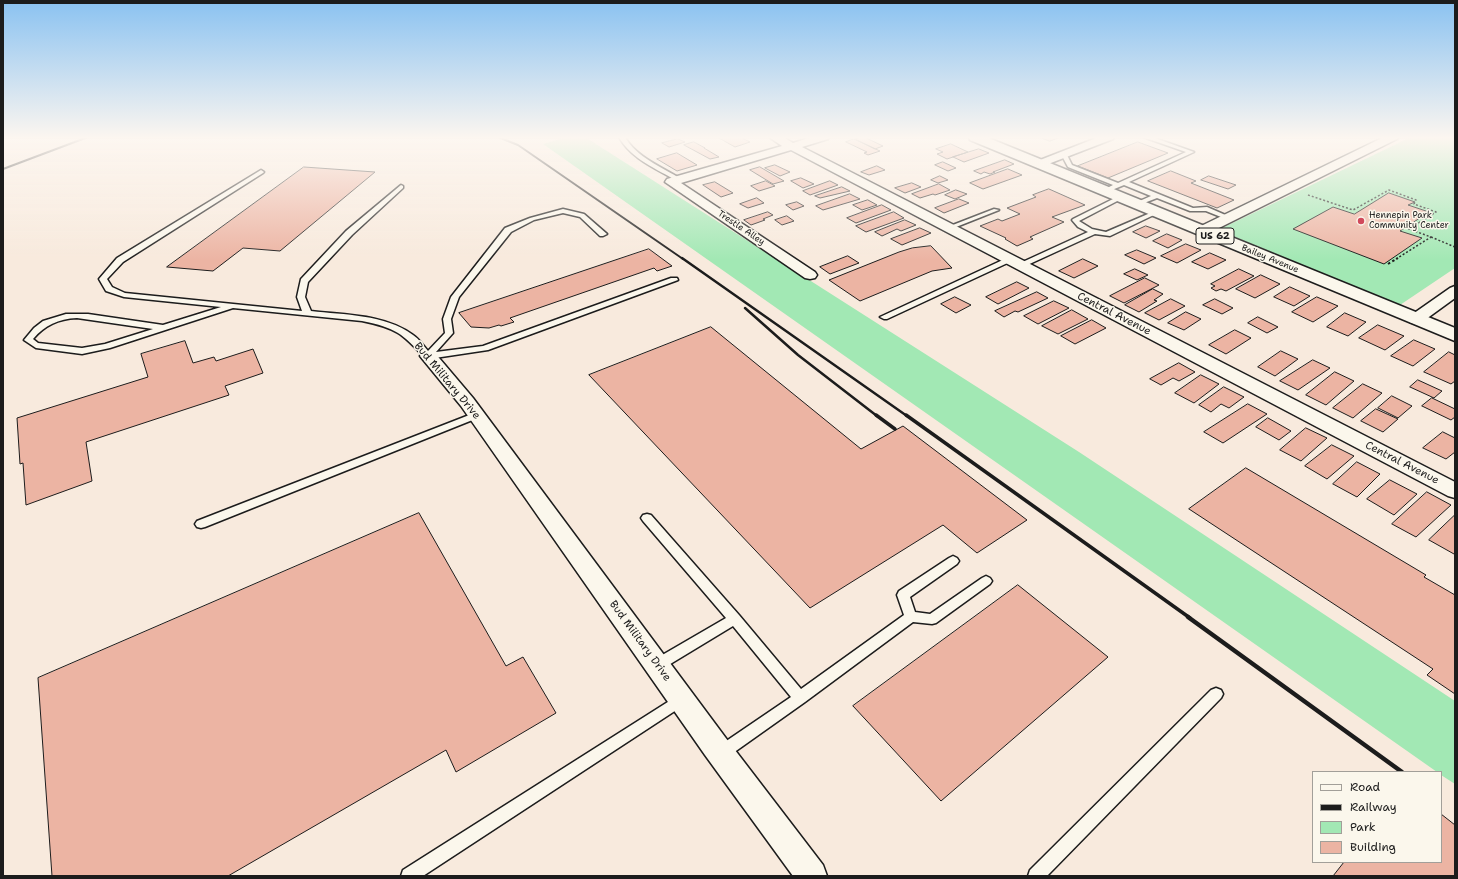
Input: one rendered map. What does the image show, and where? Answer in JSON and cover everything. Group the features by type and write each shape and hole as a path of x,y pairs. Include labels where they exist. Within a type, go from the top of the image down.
{"main road":[{"name":"Bailey Avenue","path":"1083,178 1117,189 1137,204 1455,335"}],"street":[{"path":"675,181 685,178"},
{"name":"Central Avenue","path":"852,178 1455,491"},
{"path":"1202,231 1309,178"},
{"name":"Trestle Alley","path":"675,181 810,275"},
{"path":"1416,319 1455,291"},
{"name":"Bud Military Drive","path":"428,356 477,415 657,665 812,876"}],"lane":[{"name":"Bud Military Drive","path":"251,178 120,260 103,279 109,289 124,295 362,319 396,328 407,334 428,356"},
{"name":"Trestle Alley","path":"671,178 675,181"},
{"path":"1095,178 1117,189 1156,196 1192,210 1207,209 1228,218"},
{"path":"1139,178 1117,189 1075,220 1077,224 1098,234 1114,232 1157,212"},
{"path":"308,314 301,297 304,281 349,233 401,188"},
{"path":"1137,204 1156,196"},
{"path":"949,228 996,210"},
{"path":"428,356 449,333 447,319 455,297 508,230 516,225 555,212 570,211 582,215 603,234"},
{"path":"884,317 1094,232"},
{"path":"428,356 485,348 674,280"},
{"path":"163,328 77,314 47,322 34,332 28,340 36,345 82,351 107,346 234,306"},
{"path":"201,524 477,415"},
{"path":"647,518 735,619 800,698"},
{"path":"911,617 903,595 953,561"},
{"path":"721,752 800,698 911,617 932,619 986,581"},
{"path":"657,665 735,619"},
{"path":"1036,876 1216,694"},
{"path":"409,876 682,699"}],"path":[{"path":"1308,195 1353,210 1389,190 1416,200 1414,204 1436,212 1409,229 1455,247"},
{"path":"1388,264 1431,237"}],"green space":[{"path":"591,178 649,178 1079,452 1455,701 1455,784 1442,776 1442,771 1436,771"},
{"path":"1326,178 1455,178 1455,268 1400,305 1218,230"}],"building":[{"path":"289,178 368,178 280,251 243,248 213,271 167,267"},
{"path":"763,178 779,178 784,181 773,184"},
{"path":"801,178 814,184 803,188 791,181"},
{"path":"935,178 944,178 948,180 938,183 931,180"},
{"path":"984,178 1014,178 983,189 970,183"},
{"path":"1155,178 1189,178 1196,181 1191,183 1234,200 1217,208 1148,181"},
{"path":"1205,178 1215,178 1236,185 1228,189 1201,180"},
{"path":"766,181 775,186 759,191 751,186"},
{"path":"830,181 838,185 810,195 803,191"},
{"path":"715,182 733,193 721,197 703,185"},
{"path":"912,183 921,187 905,193 895,188"},
{"path":"939,184 950,190 920,198 912,194"},
{"path":"842,187 850,191 820,198 815,196"},
{"path":"1049,189 1085,205 1052,217 1064,222 1030,237 1033,239 1017,246 1005,239 1006,238 980,226 998,219 1002,221 1020,214 1007,208 1036,197 1033,195"},
{"path":"956,190 967,194 955,199 945,195"},
{"name":"Hennepin Park Community Center","path":"1389,193 1415,202 1408,205 1429,212 1400,231 1422,238 1384,264 1293,229 1333,207 1354,214"},
{"path":"850,194 860,199 823,210 816,206"},
{"path":"757,198 764,203 748,208 740,204"},
{"path":"959,199 969,203 944,213 935,208"},
{"path":"868,200 877,205 862,210 853,205"},
{"path":"797,202 804,206 793,210 786,205"},
{"path":"882,205 891,210 856,223 847,218"},
{"path":"768,212 773,215 763,219 765,220 751,225 744,220"},
{"path":"894,212 904,218 866,232 856,226"},
{"path":"787,216 794,221 782,225 775,220"},
{"path":"905,220 916,225 901,231 897,229 882,236 875,232"},
{"path":"1146,226 1160,231 1146,238 1133,232"},
{"path":"920,228 931,233 902,245 891,239"},
{"path":"1167,234 1182,240 1168,248 1153,241"},
{"path":"1186,244 1201,250 1177,263 1161,256"},
{"path":"931,246 952,268 932,271 860,301 829,280 899,252 912,248"},
{"path":"649,249 672,266 657,271 654,268 510,318 514,322 501,326 499,325 489,328 471,327 459,313"},
{"path":"1137,250 1156,258 1144,264 1125,255"},
{"path":"1210,253 1226,260 1208,269 1192,262"},
{"path":"848,256 859,263 830,274 820,267"},
{"path":"1083,259 1098,266 1074,278 1059,271"},
{"path":"1135,269 1148,275 1137,280 1124,274"},
{"path":"1239,269 1254,276 1226,291 1221,289 1216,291 1211,288 1215,286 1211,284"},
{"path":"1261,275 1280,284 1255,298 1236,289"},
{"path":"1145,278 1159,285 1124,303 1110,296"},
{"path":"1017,282 1029,288 998,304 986,297"},
{"path":"1290,287 1310,296 1294,306 1274,297"},
{"path":"1153,289 1163,294 1154,300 1157,301 1139,312 1125,305"},
{"path":"1037,292 1048,298 1004,317 995,311"},
{"path":"955,297 971,305 956,313 941,304"},
{"path":"1317,297 1338,306 1313,322 1292,312"},
{"path":"1171,299 1185,306 1159,320 1145,313"},
{"path":"1215,299 1233,308 1222,314 1203,305"},
{"path":"1054,301 1069,308 1038,324 1024,316"},
{"path":"1072,310 1088,319 1058,334 1042,326"},
{"path":"1186,312 1201,319 1184,330 1168,323"},
{"path":"1345,313 1366,322 1348,336 1327,327"},
{"path":"1258,317 1278,327 1267,333 1248,323"},
{"path":"1092,320 1106,328 1075,344 1061,336"},
{"path":"1378,325 1404,336 1385,350 1359,338"},
{"path":"711,327 861,449 903,426 1027,520 977,553 943,525 810,608 589,375"},
{"path":"1235,330 1251,338 1226,354 1209,345"},
{"path":"1414,340 1435,349 1413,366 1391,356"},
{"path":"185,341 193,363 214,357 216,361 253,349 263,373 225,386 229,395 86,442 92,481 26,505 23,463 20,464 17,418 148,377 141,354"},
{"path":"1281,351 1298,359 1275,376 1258,367"},
{"path":"1449,352 1455,355 1455,381 1451,384 1424,372"},
{"path":"1313,360 1330,368 1298,390 1280,381"},
{"path":"1179,363 1195,372 1179,381 1173,378 1161,385 1150,379"},
{"path":"1335,372 1354,381 1326,405 1306,395"},
{"path":"1201,375 1219,384 1194,403 1175,393"},
{"path":"1418,380 1442,391 1434,398 1410,387"},
{"path":"1363,384 1382,393 1353,418 1333,408"},
{"path":"1224,387 1244,397 1229,408 1221,404 1211,412 1199,405"},
{"path":"1392,396 1412,406 1398,418 1378,408"},
{"path":"1432,398 1455,409 1455,417 1451,420 1422,406"},
{"path":"1248,404 1267,414 1223,443 1204,432"},
{"path":"1376,409 1398,419 1383,432 1361,421"},
{"path":"1268,418 1291,431 1279,440 1256,427"},
{"path":"1306,428 1327,438 1301,461 1280,450"},
{"path":"1443,432 1455,438 1455,452 1446,459 1423,448"},
{"path":"1332,445 1354,456 1327,479 1305,466"},
{"path":"1357,462 1380,474 1357,497 1333,484"},
{"path":"1246,468 1426,575 1424,577 1455,595 1455,694 1427,675 1433,669 1189,509"},
{"path":"1390,480 1417,494 1394,515 1367,499"},
{"path":"1427,492 1451,505 1416,537 1392,524"},
{"path":"419,513 506,666 523,657 556,713 456,772 446,750 228,876 52,876 38,678"},
{"path":"1455,515 1455,553 1454,554 1429,540"},
{"path":"1018,585 1108,657 941,801 853,706"},
{"path":"1442,815 1455,825 1455,876 1333,876 1343,863 1442,863"}],"railway":[{"path":"566,178 683,259"},
{"path":"682,258 907,416"},
{"path":"745,308 798,355 877,416"},
{"path":"876,415 895,429"},
{"path":"906,415 1190,618"},
{"path":"1188,617 1401,771"}],"place":[{"name":"Hennepin Park Community Center","path":"1361,221"}]}
